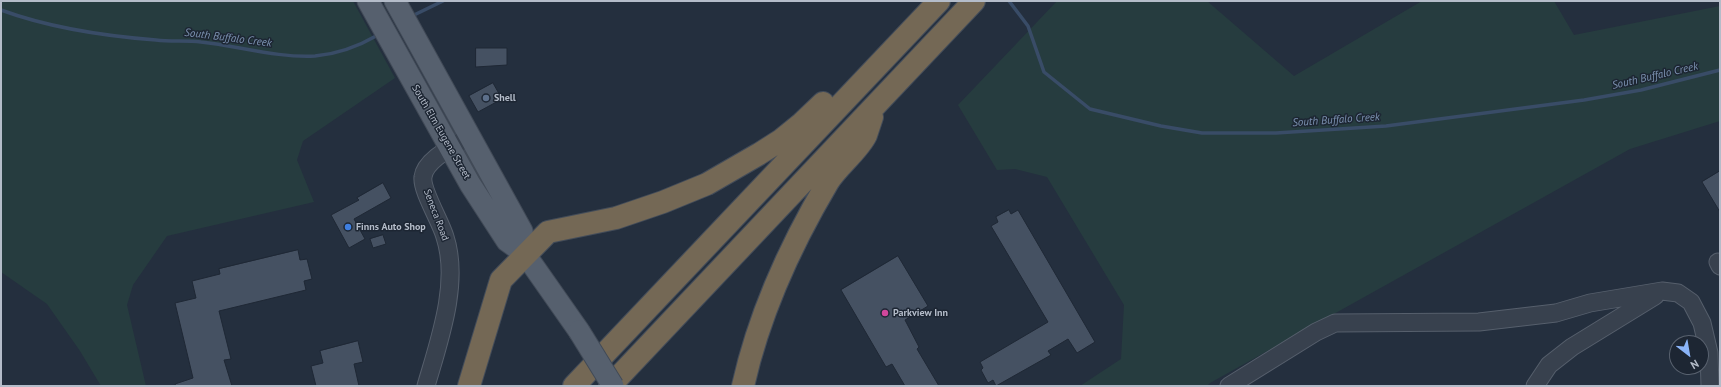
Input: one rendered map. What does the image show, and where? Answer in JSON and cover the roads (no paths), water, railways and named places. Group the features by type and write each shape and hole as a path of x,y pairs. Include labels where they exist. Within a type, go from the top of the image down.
{"highway":[{"path":"574,386 939,1"},
{"path":"610,386 974,1"},
{"path":"470,386 501,280 548,232 616,218 663,202 707,184 781,140 802,123 825,101 858,86"},
{"path":"743,386 764,315 779,275 802,228 829,180 866,136 876,103"}],"main road":[{"name":"South Elm Eugene Street","path":"395,1 522,231 525,254"},
{"name":"South Elm Eugene Street","path":"369,4 470,184 508,241 525,254 579,331 613,386"}],"street":[{"name":"Seneca Road","path":"426,386 446,311 451,270 445,237 427,193 423,177 429,163 470,136"},
{"path":"1535,386 1549,365 1572,347 1662,291"},
{"path":"1229,386 1316,332 1336,323 1478,322 1556,313 1590,303 1662,291 1678,293 1691,302 1702,323 1709,353 1710,386"}],"waterway":[{"name":"South Buffalo Creek","path":"412,16 443,1"},
{"name":"South Buffalo Creek","path":"1009,1 1028,26 1044,72 1090,109 1161,126 1202,133 1276,133 1386,126 1584,100 1641,90 1720,70"},
{"name":"South Buffalo Creek","path":"1,10 39,22 77,30 162,41 201,42 272,54 301,56 315,56 340,51 356,46 378,35"}],"place":[{"name":"Shell","path":"486,98"},
{"name":"Finns Auto Shop","path":"348,227"},
{"name":"Parkview Inn","path":"885,313"}]}
